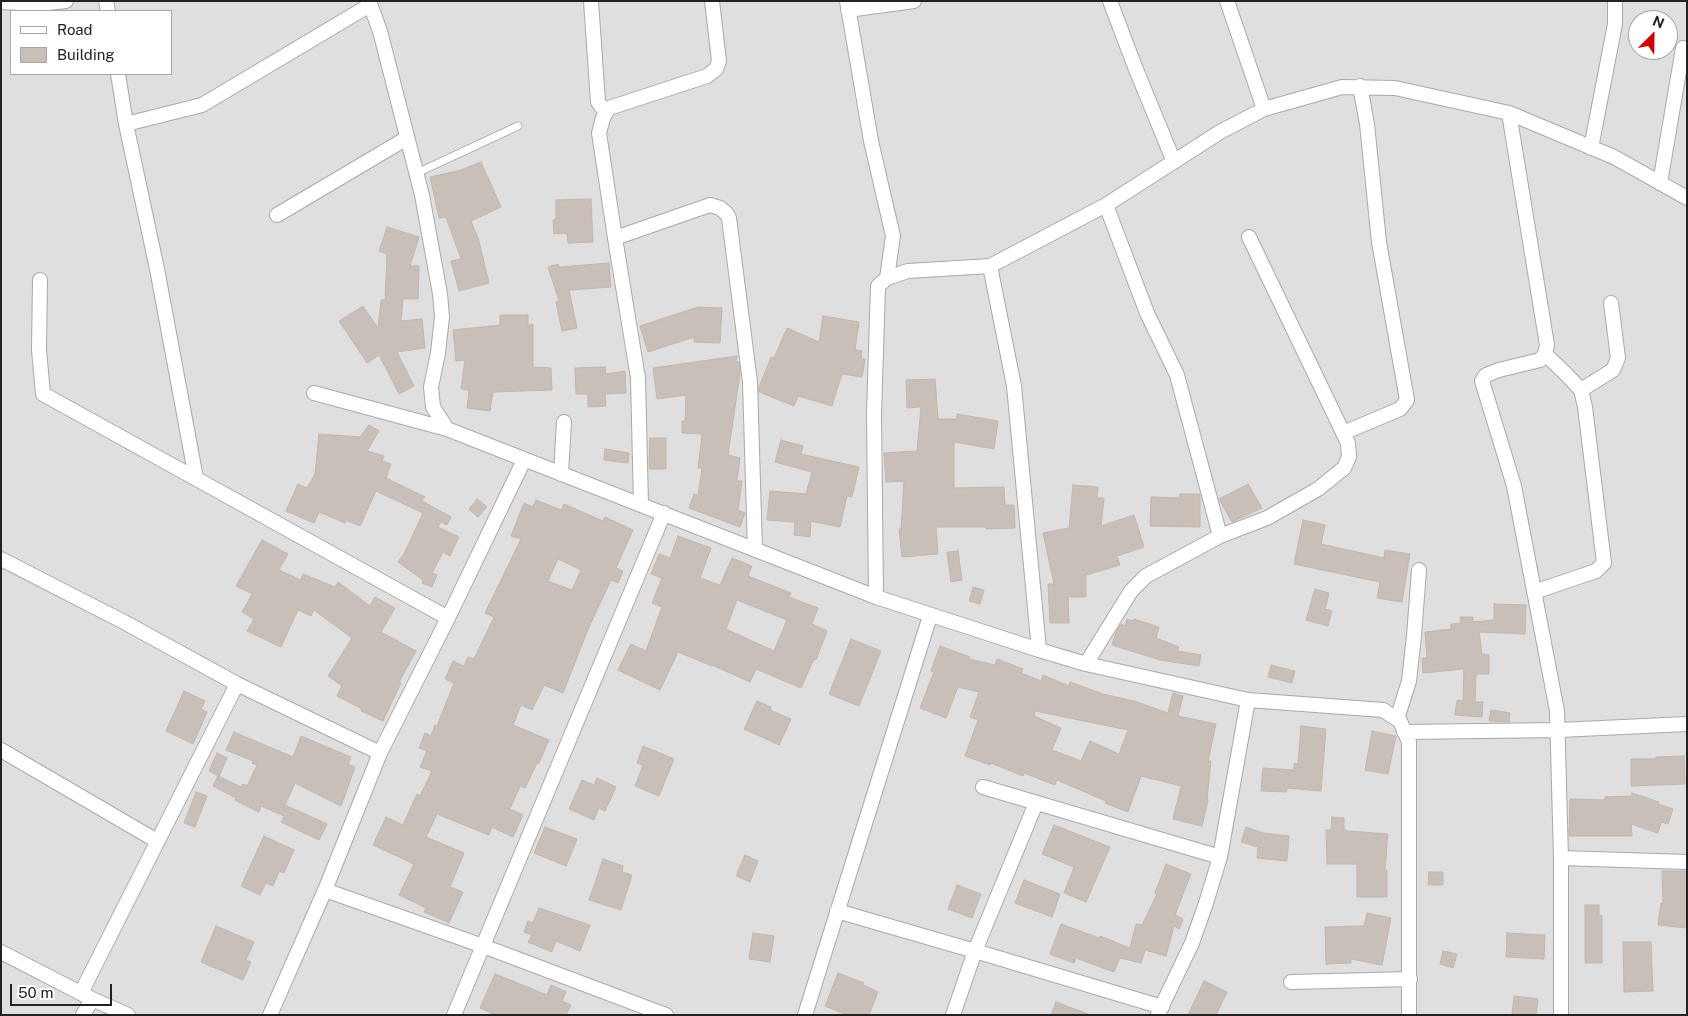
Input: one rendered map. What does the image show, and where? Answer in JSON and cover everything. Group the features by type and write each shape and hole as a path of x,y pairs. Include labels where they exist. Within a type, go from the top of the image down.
{"street":[{"path":"1,2 39,4 66,1"},
{"path":"591,1 598,102 606,113"},
{"path":"641,505 638,378 614,238 599,133 603,118 609,108 707,76 716,69 719,60 712,1"},
{"path":"887,278 893,236 870,141 848,6 914,1"},
{"path":"1110,1 1174,162"},
{"path":"1227,1 1264,109"},
{"path":"1592,148 1615,24 1615,1"},
{"path":"126,124 202,104 370,3 380,31 417,174 440,294 442,317 431,386 433,407 446,429"},
{"path":"1660,183 1683,48"},
{"path":"118,75 126,124 157,269 196,478"},
{"path":"1343,433 1400,409 1407,400 1379,242 1367,124 1360,86"},
{"path":"876,597 874,414 877,296 878,286 887,278 908,271 990,266 1106,205 1220,132 1264,109 1342,87 1395,88 1510,113 1614,157 1687,198"},
{"path":"1510,113 1547,345 1545,354 1540,360 1499,370 1486,375 1482,381 1514,486 1557,711 1561,858 1561,1015"},
{"path":"277,215 407,138"},
{"path":"614,238 710,205 720,208 729,218 750,382 755,550"},
{"path":"1106,205 1147,313 1177,375 1220,536"},
{"path":"1086,664 1131,591 1146,576 1220,536 1267,518 1318,489 1344,468 1349,457 1348,443 1249,236"},
{"path":"990,266 1014,386 1039,650"},
{"path":"40,280 39,350 43,394 448,618"},
{"path":"1580,390 1613,370 1618,358 1611,303"},
{"path":"1534,592 1596,571 1604,562 1585,407 1580,390 1545,354"},
{"path":"314,393 446,429 876,597 930,616 1086,664 1248,700 1383,710 1400,721 1409,742 1409,1015"},
{"path":"560,474 564,422"},
{"path":"270,1015 325,890 380,753 524,460"},
{"path":"454,1015 664,513"},
{"path":"1,559 124,622 237,684 380,753"},
{"path":"1397,719 1409,681 1418,570"},
{"path":"805,1015 930,616"},
{"path":"84,1015 86,996 157,842 237,684"},
{"path":"837,911 975,951 1160,1011 1192,943 1220,857 1248,700"},
{"path":"1404,732 1559,730 1687,724"},
{"path":"1,750 157,842"},
{"path":"983,787 1220,857"},
{"path":"953,1015 975,951 1036,802"},
{"path":"1561,858 1687,862"},
{"path":"325,890 483,946 666,1015"},
{"path":"1,952 86,996 128,1015"},
{"path":"1291,982 1410,979"}],"lane":[{"path":"417,174 518,126"}],"shaded area":[{"path":"1,1 1687,1 1687,1015 1,1015"}],"building":[{"path":"481,162 501,207 471,221 479,241 489,283 459,291 451,261 461,259 446,217 439,218 430,177 461,170"},
{"path":"591,199 593,242 568,243 567,233 554,234 553,220 556,219 556,200"},
{"path":"387,227 419,237 410,266 419,266 418,299 403,299 401,321 422,319 425,348 397,352 414,386 399,394 379,355 367,363 339,321 363,306 378,328 381,300 385,300 387,254 379,251"},
{"path":"609,263 611,287 569,290 577,328 562,331 556,302 559,301 548,267 558,264 559,267"},
{"path":"698,307 722,308 720,343 694,342 694,337 648,352 640,326"},
{"path":"500,315 528,315 528,325 533,324 533,367 551,368 552,390 493,392 490,411 467,408 469,390 461,389 465,360 456,361 453,330 500,325"},
{"path":"823,316 859,322 855,350 862,351 861,359 865,359 862,377 842,374 832,406 798,396 794,406 759,392 759,387 771,357 774,358 787,328 819,342"},
{"path":"737,356 736,362 739,362 740,373 728,455 740,458 737,481 742,481 738,510 745,513 740,527 689,508 694,494 698,495 702,468 698,468 702,434 682,433 682,421 685,421 686,395 657,399 653,368"},
{"path":"605,367 606,374 625,371 626,393 605,394 606,406 588,407 588,394 576,394 575,368"},
{"path":"935,379 938,419 957,419 957,414 998,421 994,449 954,442 954,488 1004,487 1005,505 1014,505 1015,528 936,527 938,554 902,557 899,529 901,529 904,481 886,482 884,453 917,451 921,407 907,408 906,380"},
{"path":"369,425 379,431 367,451 384,456 382,461 391,464 386,478 425,497 422,501 451,517 447,525 441,522 438,527 459,537 450,556 443,552 432,573 437,575 432,587 422,583 423,580 398,562 405,552 423,513 376,491 360,526 346,520 345,523 319,512 314,523 286,511 298,484 307,488 315,474 319,434 360,437"},
{"path":"650,438 666,438 666,469 649,469"},
{"path":"781,440 803,446 801,454 859,467 852,497 847,496 840,527 811,521 810,537 794,535 795,522 767,520 770,491 806,494 812,472 775,462"},
{"path":"605,449 629,453 628,463 604,460"},
{"path":"1248,484 1262,508 1232,522 1219,499"},
{"path":"1073,485 1098,487 1097,498 1104,498 1101,526 1134,515 1144,547 1117,556 1120,565 1086,575 1086,597 1068,597 1069,623 1050,623 1048,584 1054,584 1043,533 1069,528"},
{"path":"1180,494 1200,494 1200,527 1150,526 1151,497 1180,498"},
{"path":"477,499 487,507 478,517 469,509"},
{"path":"536,500 561,510 564,504 603,521 605,517 633,530 616,568 623,571 618,583 611,580 589,627 563,693 544,685 532,710 521,705 513,725 549,740 525,788 520,786 510,809 523,815 513,837 492,827 489,835 437,814 426,837 464,853 450,887 463,892 449,923 424,912 426,908 399,895 414,864 373,845 386,817 403,825 417,794 420,796 432,771 420,767 427,751 419,748 425,733 431,736 435,725 437,726 454,683 445,679 453,661 464,666 468,657 474,659 494,617 485,613 521,539 511,536 524,503 533,507","holes":["558,559 581,570 572,590 548,581"]},
{"path":"1303,520 1325,525 1321,544 1384,558 1385,550 1410,554 1402,602 1377,598 1380,582 1294,564"},
{"path":"678,536 711,548 700,578 720,585 732,558 752,566 748,576 791,593 789,597 818,608 812,624 827,631 816,660 814,659 801,688 756,669 750,682 678,652 660,690 618,670 631,644 646,651 662,607 652,603 662,578 651,574 659,554 670,558","holes":["737,600 787,620 774,651 726,629"]},
{"path":"262,540 288,554 279,570 301,580 303,574 335,587 338,582 370,606 375,597 395,608 381,632 416,651 399,682 401,683 383,721 361,711 362,709 337,696 342,686 328,676 352,638 314,610 311,616 298,610 281,647 247,631 254,619 242,612 252,594 236,586"},
{"path":"958,551 962,580 951,582 947,552"},
{"path":"973,587 984,590 980,604 969,601"},
{"path":"1315,589 1329,593 1325,609 1332,611 1328,626 1306,620"},
{"path":"1494,604 1526,605 1525,634 1479,632 1482,654 1489,655 1489,674 1476,674 1475,702 1483,702 1482,717 1455,715 1457,700 1463,701 1464,669 1423,673 1422,658 1427,658 1425,632 1451,629 1451,624 1461,623 1460,617 1473,617 1473,622 1494,620"},
{"path":"1127,619 1133,621 1134,619 1159,627 1156,638 1179,647 1177,651 1201,655 1199,666 1160,660 1112,645 1116,632 1121,624 1125,626"},
{"path":"851,639 881,651 859,706 829,694"},
{"path":"940,646 970,657 969,659 995,665 997,659 1023,669 1021,673 1041,681 1043,675 1069,686 1070,682 1168,713 1173,693 1183,696 1178,716 1216,724 1208,761 1211,761 1208,800 1202,826 1173,819 1181,786 1141,776 1128,812 1057,780 1055,785 1024,773 1023,776 991,763 990,765 965,756 978,720 970,717 979,692 958,687 946,718 920,708 934,672 931,671","holes":["1035,711 1128,730 1119,754 1090,741 1081,761 1052,750 1061,728 1034,716"]},
{"path":"1271,665 1295,671 1292,683 1268,677"},
{"path":"184,691 205,701 201,709 207,712 193,744 166,731"},
{"path":"757,701 771,707 770,710 791,719 779,745 744,729"},
{"path":"1491,710 1510,713 1509,722 1489,721"},
{"path":"1301,726 1326,729 1321,791 1287,788 1287,792 1261,791 1263,768 1294,770 1294,764 1298,764"},
{"path":"1372,731 1396,736 1388,774 1365,770"},
{"path":"234,732 293,757 301,736 351,757 348,764 355,767 341,806 295,783 285,805 327,824 319,840 281,822 284,816 261,806 259,812 213,786 218,776 241,787 243,784 247,786 257,765 252,763 253,761 226,750"},
{"path":"643,746 674,759 659,796 635,786 643,765 637,763"},
{"path":"217,753 227,758 219,776 209,771"},
{"path":"1684,756 1685,784 1631,786 1631,759"},
{"path":"597,778 616,787 605,811 599,808 594,820 569,809 582,780 594,785"},
{"path":"196,792 207,796 195,827 184,823"},
{"path":"1632,793 1673,809 1668,824 1661,822 1658,833 1631,824 1632,836 1569,836 1570,799 1605,800 1605,797 1632,796"},
{"path":"1332,817 1344,818 1344,830 1388,834 1385,870 1387,870 1387,897 1357,897 1357,864 1327,864 1326,830 1331,830"},
{"path":"1054,825 1110,847 1086,902 1064,893 1074,867 1042,854"},
{"path":"545,827 577,839 566,866 534,853"},
{"path":"1246,827 1263,833 1289,836 1287,861 1257,858 1258,847 1241,842"},
{"path":"264,836 294,850 284,873 279,871 273,886 266,883 260,895 241,886"},
{"path":"745,855 758,861 750,882 736,876"},
{"path":"603,859 623,866 622,872 632,875 621,910 589,900"},
{"path":"1166,864 1191,874 1175,915 1183,919 1179,929 1174,926 1166,956 1145,950 1141,963 1120,958 1114,972 1076,958 1074,963 1050,954 1061,924 1130,948 1136,924 1142,925 1157,894 1155,893"},
{"path":"1662,871 1687,871 1687,928 1658,925 1661,903 1663,904"},
{"path":"1429,872 1443,872 1443,885 1428,885"},
{"path":"1024,880 1060,894 1052,917 1015,903"},
{"path":"957,885 981,894 972,918 948,909"},
{"path":"1585,905 1599,905 1599,916 1602,916 1602,963 1585,963"},
{"path":"539,908 590,925 580,951 556,941 552,952 528,942 532,935 524,932 528,921 533,923"},
{"path":"1367,913 1391,918 1382,965 1351,959 1351,963 1326,964 1325,927 1364,926"},
{"path":"216,926 254,942 246,960 251,962 243,980 201,962"},
{"path":"753,933 774,936 770,962 749,959"},
{"path":"1507,933 1545,935 1544,959 1506,957"},
{"path":"1623,942 1651,942 1653,991 1624,992"},
{"path":"1443,951 1457,954 1453,968 1440,964"},
{"path":"838,973 864,983 863,985 878,992 869,1015 847,1015 825,1006"},
{"path":"495,974 547,995 551,985 566,992 562,1001 571,1005 566,1015 495,1015 480,1008"},
{"path":"1204,981 1227,992 1216,1015 1188,1015"},
{"path":"1514,996 1538,999 1536,1015 1512,1015"},
{"path":"1056,1002 1088,1014 1051,1015"}]}
